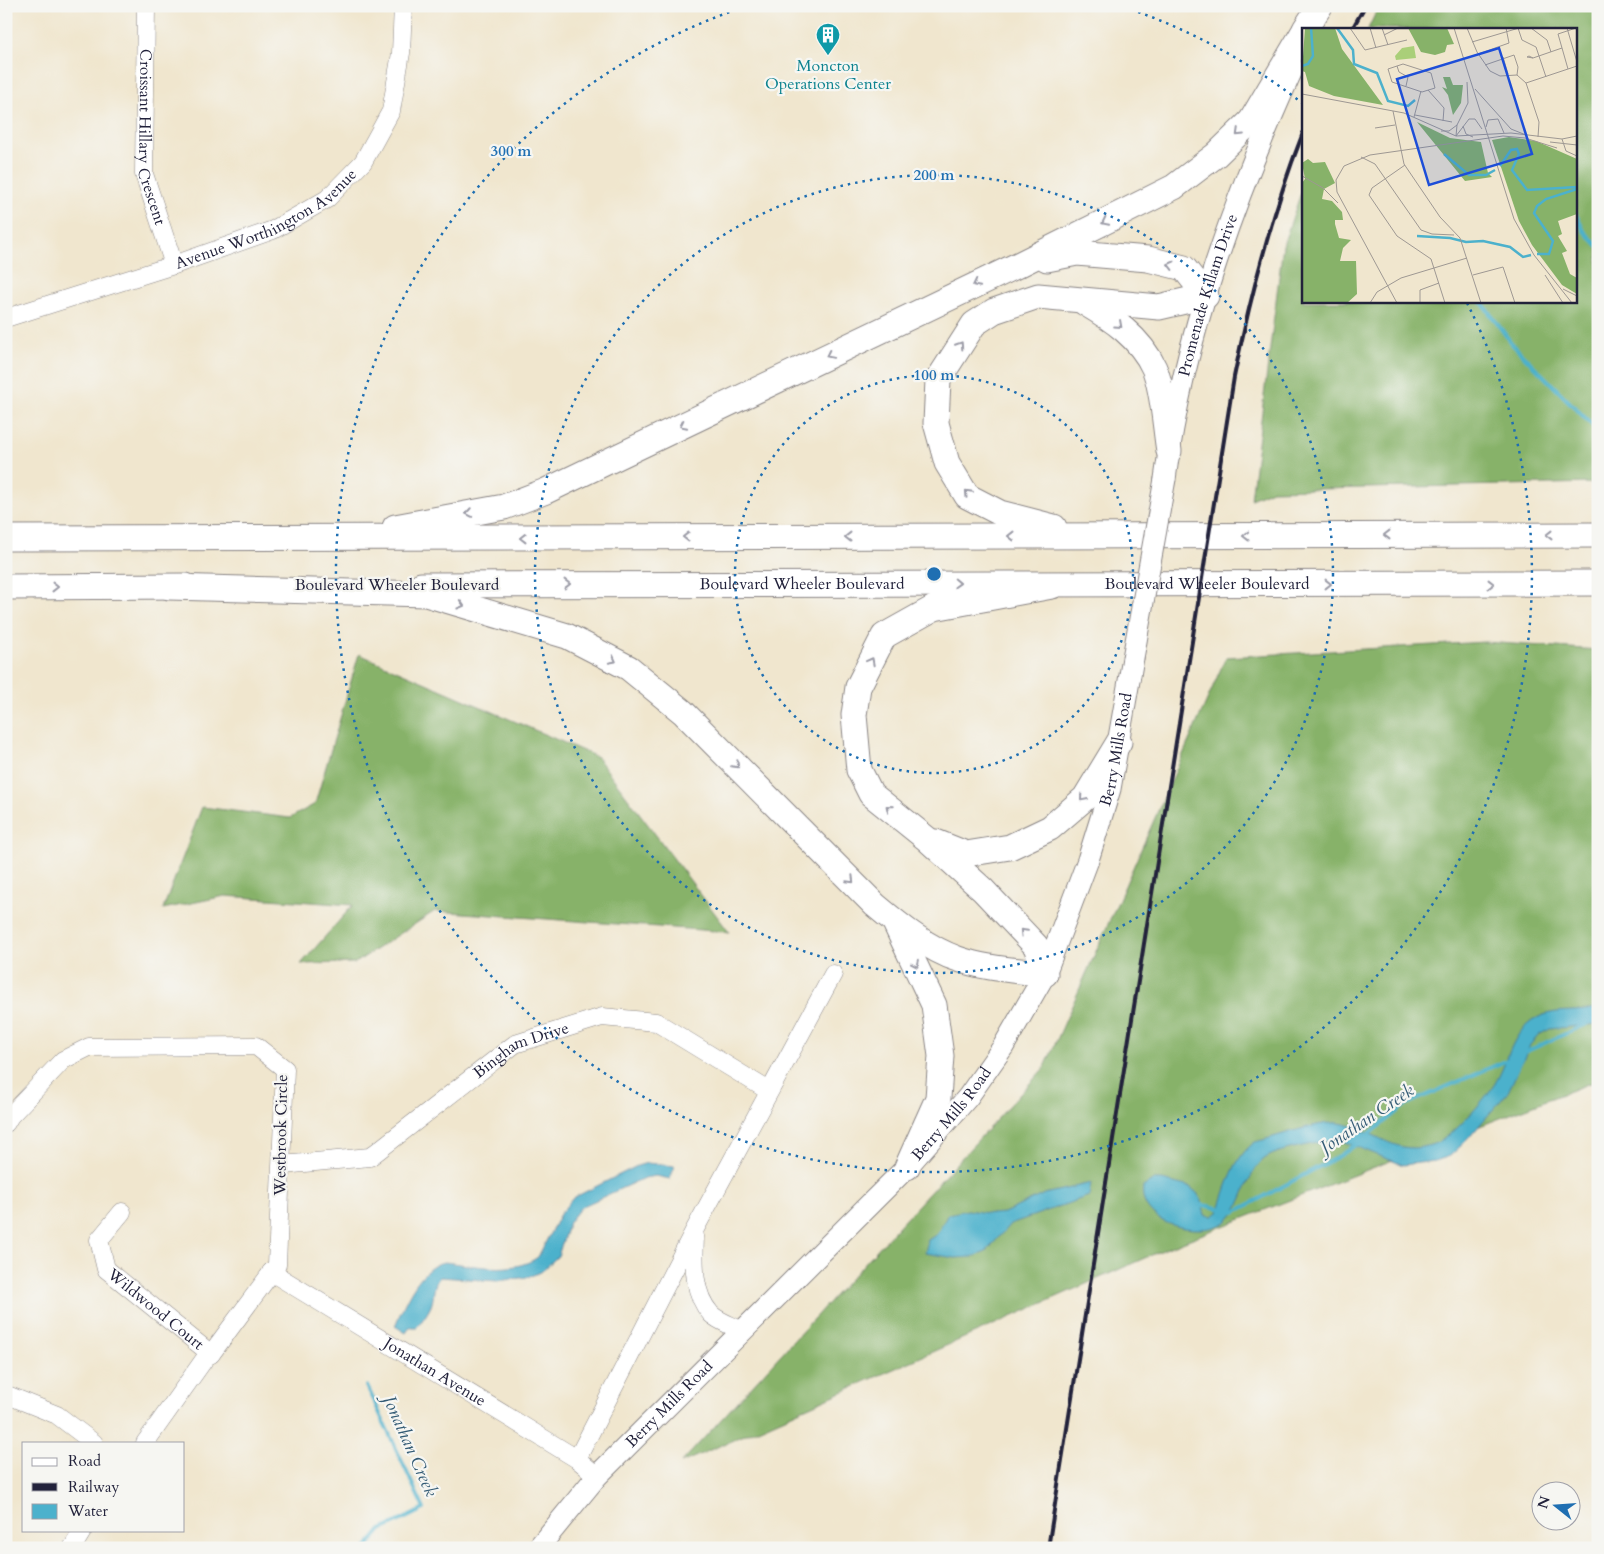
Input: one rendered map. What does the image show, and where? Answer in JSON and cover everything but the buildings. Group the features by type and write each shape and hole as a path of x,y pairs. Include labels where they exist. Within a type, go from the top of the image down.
{"highway":[{"path":"1307,28 1320,6"},
{"path":"330,538 504,507 546,491 1020,264 1174,187 1216,155 1251,122 1302,35"},
{"path":"1020,264 1077,253 1148,259 1184,268 1206,296 1159,307 1038,296 994,310 974,324 938,380 936,423 948,463 967,496 1000,513 1094,538"},
{"path":"1078,299 1113,320 1135,340 1154,368 1169,451"},
{"path":"6,538 1094,538 1598,535"},
{"name":"Boulevard Wheeler Boulevard","path":"6,587 942,582 1052,586 1598,583"},
{"path":"169,586 426,594 568,636 629,668 683,712 875,905 928,945 958,959 993,967 1045,974 1036,946 983,890 927,839 871,794 859,770 854,714 858,687 884,636 934,608 1052,586"},
{"path":"927,839 966,854 1010,847 1050,828 1085,798 1119,742"},
{"path":"894,920 934,1005 941,1056 938,1098 907,1167"}],"main road":[{"path":"1311,28 1320,6"},
{"name":"Promenade Killam Drive","path":"1151,557 1183,377 1206,296 1234,205 1302,49"},
{"name":"Berry Mills Road","path":"538,1548 597,1476 907,1167 968,1097 1017,1025 1045,974 1088,860 1110,790 1151,557"}],"street":[{"name":"Croissant Hillary Crescent","path":"146,6 144,174 174,265"},
{"name":"Avenue Worthington Avenue","path":"6,318 174,265 273,230 327,199 363,162 391,112 401,53 403,6"},
{"path":"577,1459 695,1229 833,974"},
{"name":"Bingham Drive","path":"282,1165 370,1157 515,1044 602,1017 656,1022 769,1091"},
{"name":"Westbrook Circle","path":"8,1117 63,1060 90,1047 256,1046 285,1069 277,1265 211,1354 206,1357 146,1442"},
{"name":"Wildwood Court","path":"122,1212 100,1240 106,1269 211,1354"},
{"path":"695,1229 694,1266 698,1293 712,1314 742,1331"},
{"name":"Jonathan Avenue","path":"271,1272 577,1459 597,1476"},
{"path":"6,1397 10,1396 57,1415 93,1442"},
{"path":"72,1548 82,1532"}],"green space":[{"path":"1379,6 1598,6 1598,483 1272,490 1251,499 1283,245 1302,190 1302,302 1576,302 1576,28 1368,28"},
{"path":"1485,642 1598,650 1598,1080 1172,1246 681,1463 1045,1067 1226,657"},
{"path":"359,654 597,757 729,932 435,911 355,963 301,964 353,905 225,896 163,909 202,807 290,818 315,804"}],"water":[{"path":"1598,1007 1598,1024 1550,1029 1539,1035 1530,1045 1508,1092 1467,1140 1450,1156 1435,1161 1403,1165 1342,1141 1333,1140 1286,1150 1269,1156 1257,1166 1238,1206 1228,1220 1218,1226 1205,1229 1176,1226 1162,1220 1151,1212 1144,1201 1143,1187 1154,1180 1162,1180 1190,1187 1202,1201 1205,1215 1213,1216 1218,1212 1228,1183 1241,1156 1255,1142 1320,1124 1339,1123 1352,1126 1386,1141 1409,1148 1436,1143 1451,1134 1489,1092 1499,1077 1514,1042 1532,1021 1540,1016 1556,1012"},
{"path":"647,1163 675,1166 670,1179 656,1176 644,1178 581,1207 569,1222 558,1256 541,1272 528,1277 497,1281 440,1277 437,1280 431,1306 417,1327 410,1327 406,1333 395,1326 413,1288 427,1271 435,1265 444,1262 505,1267 528,1263 538,1257 560,1214 573,1198 637,1166"},
{"path":"1091,1183 1089,1196 1010,1224 986,1252 973,1257 955,1258 925,1253 928,1240 937,1234 948,1214 968,1210 992,1214 1004,1213 1044,1194"}],"waterway":[{"name":"Jonathan Creek","path":"1576,215 1584,231 1598,246"},
{"name":"Jonathan Creek","path":"1482,302 1512,344 1598,431"},
{"name":"Jonathan Creek","path":"1525,1052 1587,1024"},
{"name":"Jonathan Creek","path":"1365,1137 1407,1104 1510,1059"},
{"name":"Jonathan Creek","path":"1230,1211 1235,1212 1341,1155 1358,1143"},
{"name":"Jonathan Creek","path":"1198,1204 1223,1209"},
{"name":"Jonathan Creek","path":"366,1548 381,1530 424,1509 367,1386"}],"railway":[{"path":"1353,28 1365,6"},
{"path":"1048,1548 1234,377 1263,253 1302,136"}],"place":[{"name":"Moncton Operations Center","path":"828,56"}]}
